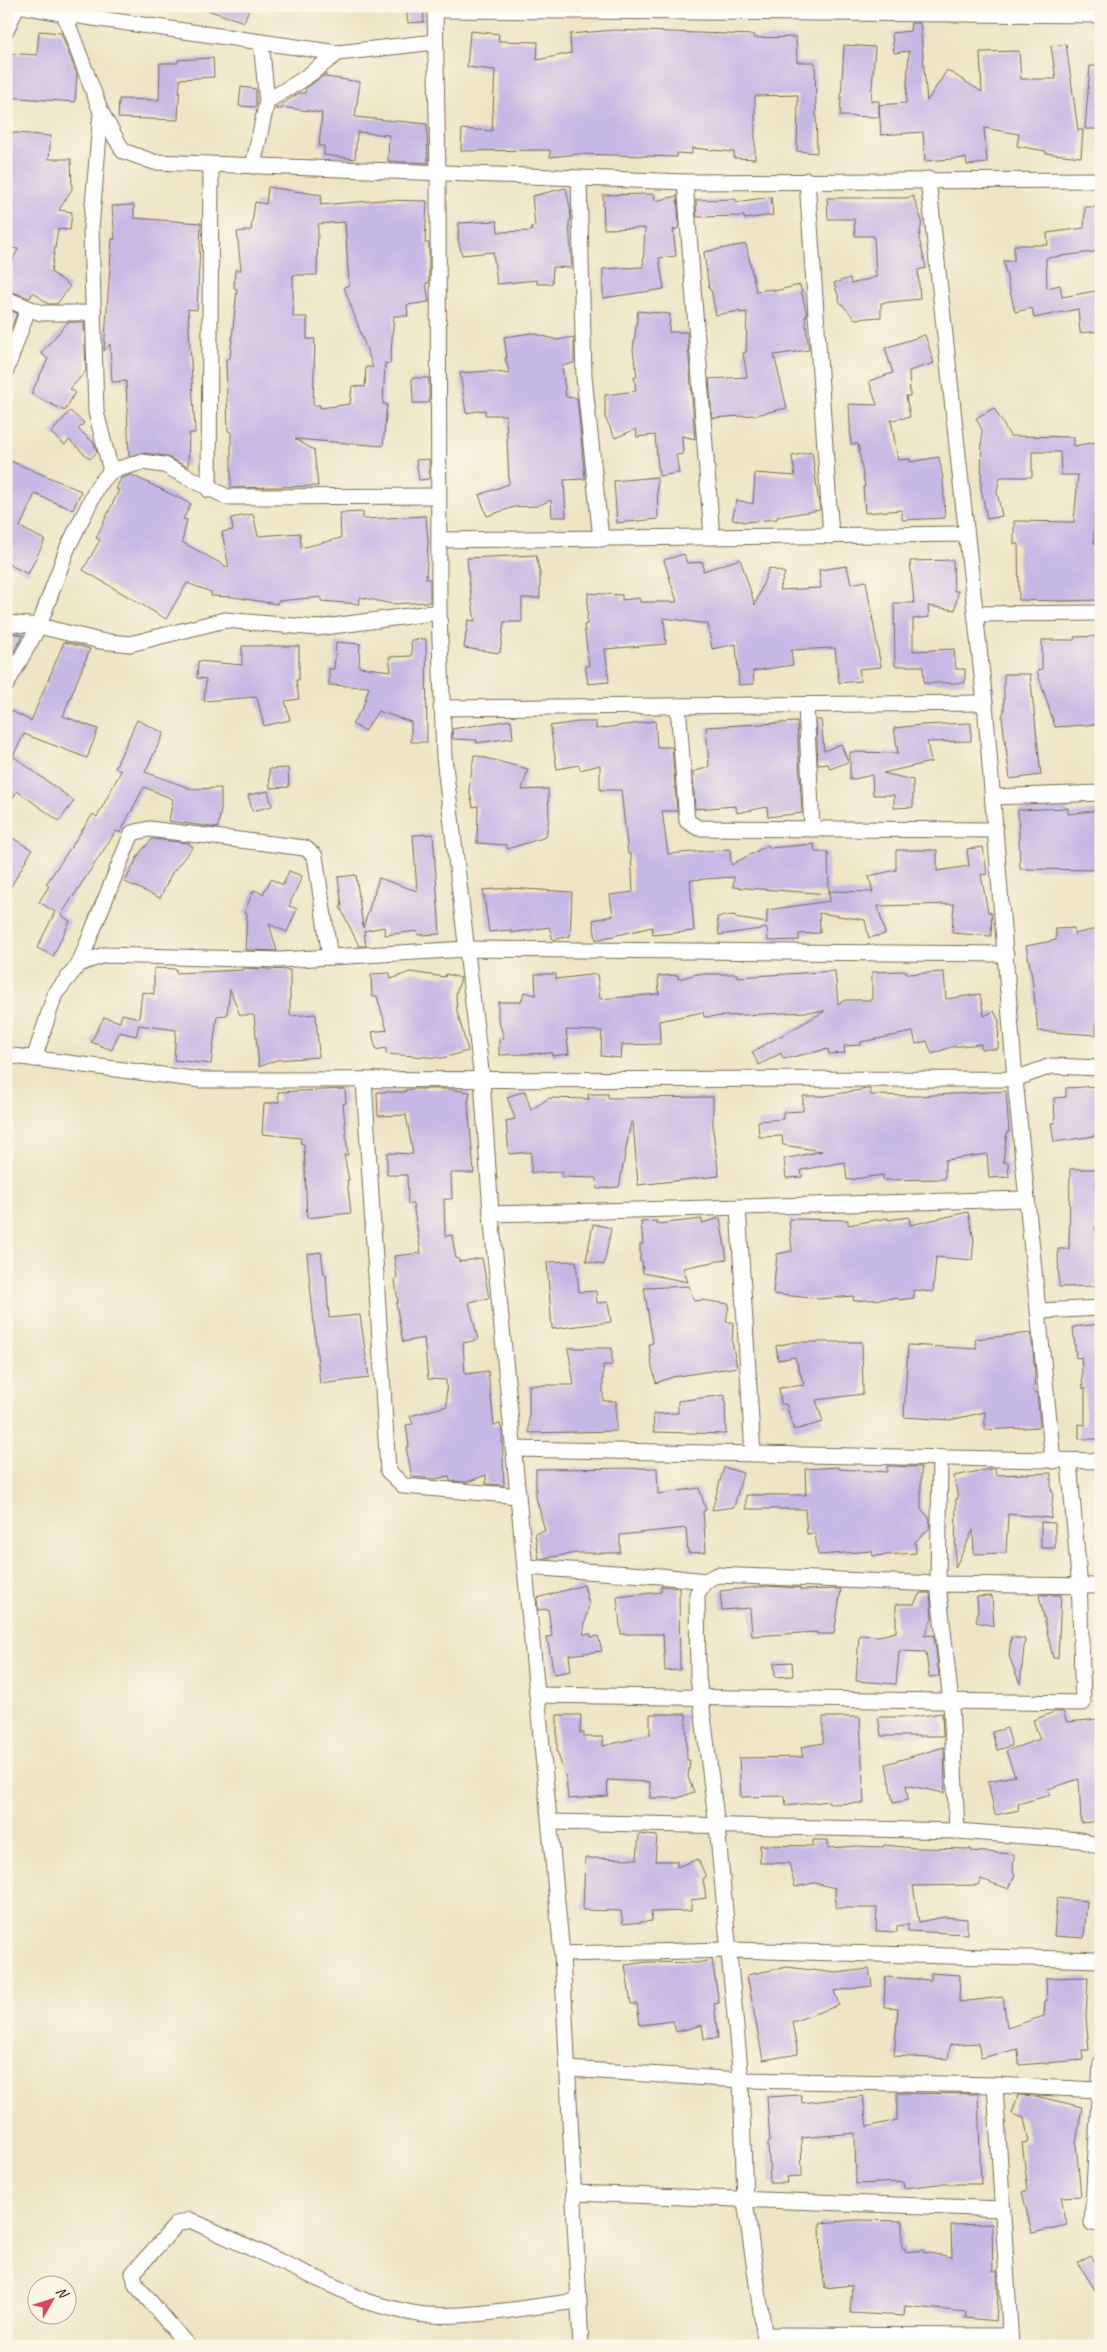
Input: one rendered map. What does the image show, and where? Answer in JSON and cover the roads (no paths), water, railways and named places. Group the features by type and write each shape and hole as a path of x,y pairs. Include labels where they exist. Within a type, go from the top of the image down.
{"street":[{"path":"6,31 17,6"},
{"path":"23,6 109,13 261,42 338,53 435,42"},
{"path":"581,2346 562,1954 491,1214 482,1079 444,757 439,612 438,173 435,8 1101,15 1101,8"},
{"path":"63,10 101,112 123,151 154,162 685,182 928,179 1101,180"},
{"path":"254,166 267,101 261,42"},
{"path":"267,101 302,80 338,53"},
{"path":"101,112 91,228 93,313 96,412 111,471"},
{"path":"209,490 211,164"},
{"path":"579,178 584,377 600,539"},
{"path":"928,179 985,703 1016,1079 1040,1310 1053,1461"},
{"path":"807,180 831,536"},
{"path":"685,182 712,537"},
{"path":"6,299 41,313 93,313"},
{"path":"6,371 28,309"},
{"path":"6,685 40,626 67,549 98,486 111,471 142,462 164,465 209,490 227,497 247,499 439,496"},
{"path":"439,540 966,534"},
{"path":"6,623 40,626 100,641 130,644 225,620 317,628 439,612"},
{"path":"975,614 1101,613"},
{"path":"441,708 985,703"},
{"path":"806,705 812,829"},
{"path":"678,706 687,821 698,828 996,830"},
{"path":"992,797 1101,793"},
{"path":"34,1059 55,994 79,964 132,832 149,829 305,848 315,856 330,957"},
{"path":"79,964 104,955 280,960 467,949 1006,954"},
{"path":"6,1056 201,1080 1016,1079 1051,1066 1101,1068"},
{"path":"364,1080 388,1471 404,1486 518,1496"},
{"path":"491,1214 1027,1199"},
{"path":"738,1207 753,1454"},
{"path":"1040,1310 1101,1308"},
{"path":"513,1449 1101,1462"},
{"path":"940,1458 938,1584 951,1703 957,1831"},
{"path":"537,1695 951,1703 1083,1703 1079,1586 1069,1461"},
{"path":"525,1567 705,1581"},
{"path":"995,2085 1011,2341 766,2340 745,2201 741,2080 718,1826 698,1677 697,1594 705,1581 717,1575 938,1584 1101,1586"},
{"path":"550,1822 957,1831 1080,1840 1101,1847"},
{"path":"562,1954 729,1950 1101,1960"},
{"path":"1101,2063 1092,2223 1101,2224"},
{"path":"568,2069 741,2080 995,2085 1099,2090"},
{"path":"574,2193 745,2201 1002,2209"},
{"path":"188,2346 141,2292 136,2285 133,2273 177,2224 190,2220 368,2302 398,2311 428,2315 462,2314 579,2302"}]}
